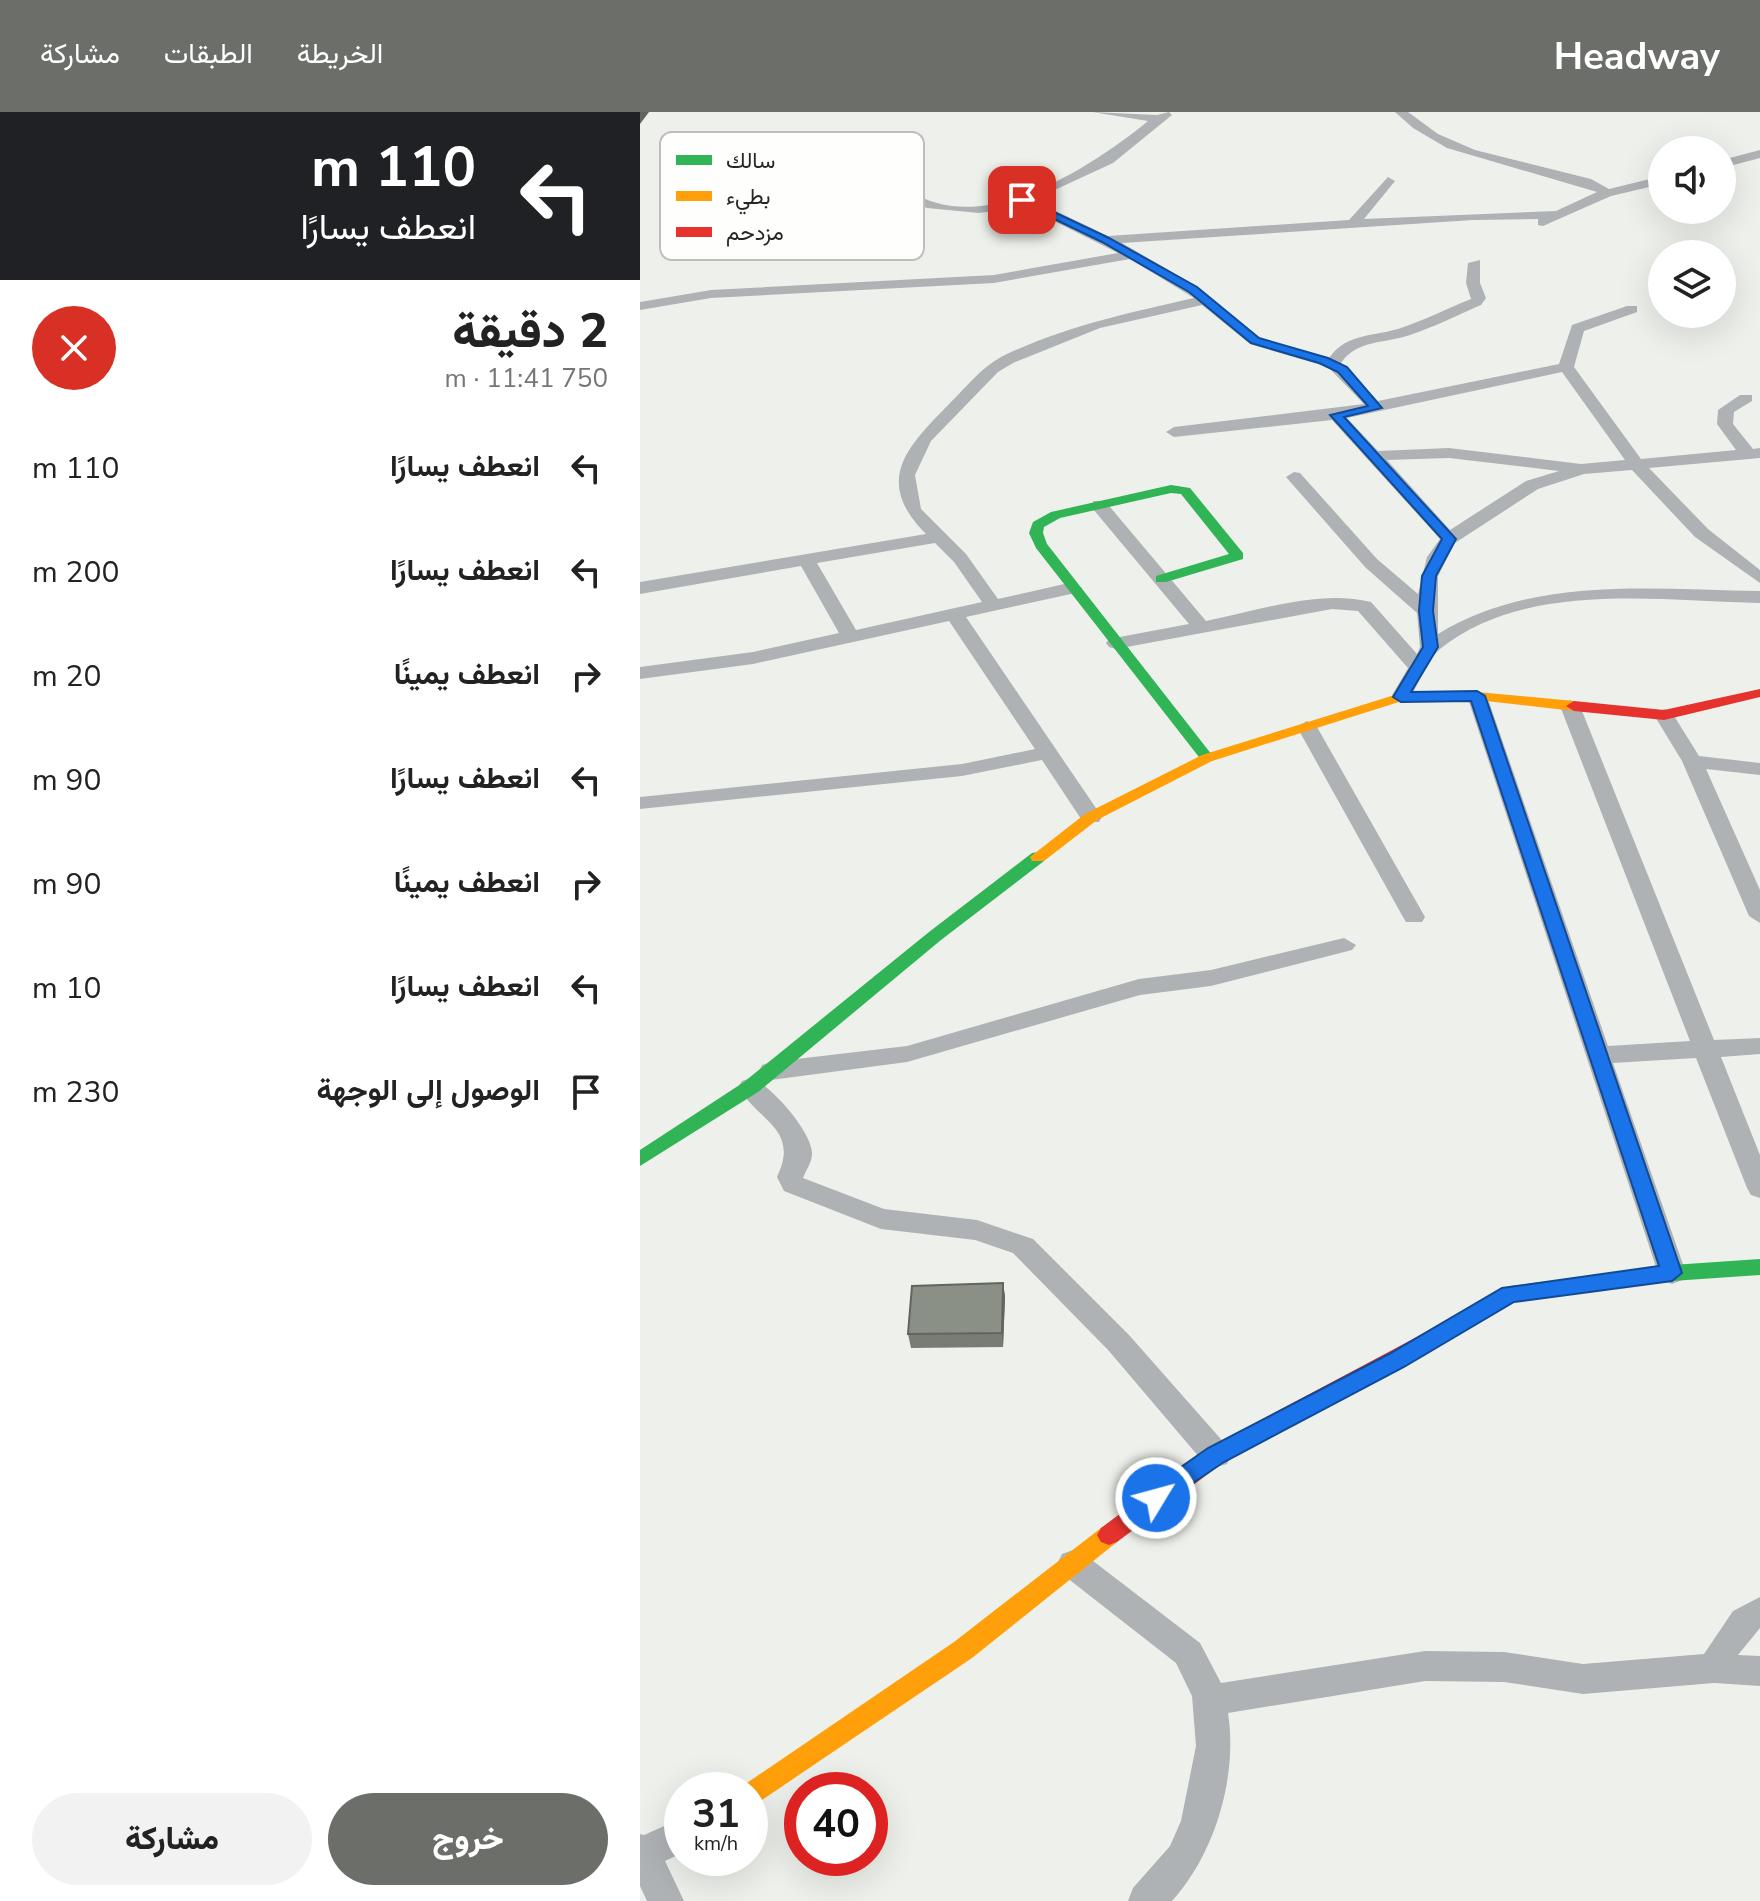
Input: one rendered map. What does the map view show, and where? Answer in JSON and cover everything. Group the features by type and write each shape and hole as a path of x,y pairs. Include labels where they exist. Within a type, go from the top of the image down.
{"street":[{"path":"1098,112 1165,115"},
{"path":"1401,112 1425,134 1444,144 1553,175 1581,178 1607,193"},
{"path":"1025,203 1022,200 1031,194 1108,160 1165,115"},
{"path":"1736,160 1760,154"},
{"path":"1353,224 1388,181"},
{"path":"1529,229 1607,193 1648,183"},
{"path":"924,199 943,206 974,211 1025,203 1106,240 1193,290 1260,343 1333,364 1343,370 1376,408"},
{"path":"1106,240 1473,216 1557,215"},
{"path":"640,306 724,293 994,279 1131,255"},
{"path":"1333,364 1343,350 1358,341 1404,332 1476,302 1479,298 1473,283 1475,263"},
{"path":"993,605 960,558 913,511 907,492 907,475 924,439 992,369 1008,360 1095,325 1204,300"},
{"path":"1566,367 1577,328 1632,309"},
{"path":"1174,432 1336,415 1566,367"},
{"path":"1566,367 1632,463 1679,513 1736,563 1760,578"},
{"path":"1746,398 1726,410 1725,424 1760,471"},
{"path":"1336,415 1370,456 1449,539"},
{"path":"1370,456 1449,453 1582,469"},
{"path":"1430,647 1426,611 1429,576 1436,557 1449,539 1532,485 1582,469 1750,454"},
{"path":"1294,477 1379,572 1426,611"},
{"path":"1161,579 1233,560 1238,553 1185,491 1171,489 1048,517 1037,526 1036,536 1041,545 1207,758"},
{"path":"1099,505 1202,628"},
{"path":"640,588 937,537"},
{"path":"807,561 851,638"},
{"path":"640,673 668,672 851,638 1073,588"},
{"path":"1401,697 1430,647 1484,617 1564,600 1643,595 1760,597"},
{"path":"1116,643 1332,603 1355,603 1371,613 1418,667"},
{"path":"955,615 1091,817"},
{"path":"640,1159 761,1079 935,936 1091,817 1207,758 1401,697 1477,696 1664,715 1760,693"},
{"path":"1477,696 1672,1273"},
{"path":"1570,706 1760,1188"},
{"path":"1664,715 1692,761 1760,916"},
{"path":"1307,727 1414,917"},
{"path":"640,803 962,770 1048,753"},
{"path":"1692,761 1760,769"},
{"path":"761,1079 907,1054 1139,987 1211,978 1344,945"},
{"path":"1599,1055 1760,1046"},
{"path":"761,1079 798,1144 799,1157 790,1177 793,1184 881,1219 977,1230 1023,1246 1119,1343 1216,1455"},
{"path":"768,1784 963,1650 1216,1455 1396,1360 1510,1294 1672,1273 1760,1267"},
{"path":"1073,1564 1188,1653 1203,1671 1212,1700 1209,1774 1190,1845 1159,1890 1146,1901"},
{"path":"1714,1668 1733,1633 1747,1617 1760,1611"},
{"path":"1212,1700 1425,1666 1504,1667 1583,1679 1714,1668 1760,1671"},
{"path":"664,1843 642,1853 666,1901"}],"building":[{"path":"1003,1283 1002,1333 908,1334 912,1286"}],"traffic: fast":[{"path":"1161,579 1238,556 1185,491 1171,489 1056,515 1038,525 1036,533 1041,545 1207,758"},
{"path":"640,1159 751,1087 935,936 1038,857"},
{"path":"1475,1314 1510,1294 1672,1273 1760,1267"}],"traffic: slow":[{"path":"1038,857 1091,817 1207,758 1401,697 1477,696 1574,706"},
{"path":"768,1784 963,1650 1109,1535"}],"traffic: jam":[{"path":"1574,706 1664,715 1760,693"},
{"path":"1109,1535 1216,1455 1475,1314"}],"route":[{"path":"1022,200 1106,240 1193,290 1255,341 1333,364 1354,381 1376,408 1336,415 1449,539 1436,557 1429,576 1426,611 1430,647 1401,697 1477,696 1672,1273 1510,1294 1396,1360 1216,1455 1156,1498"}]}
